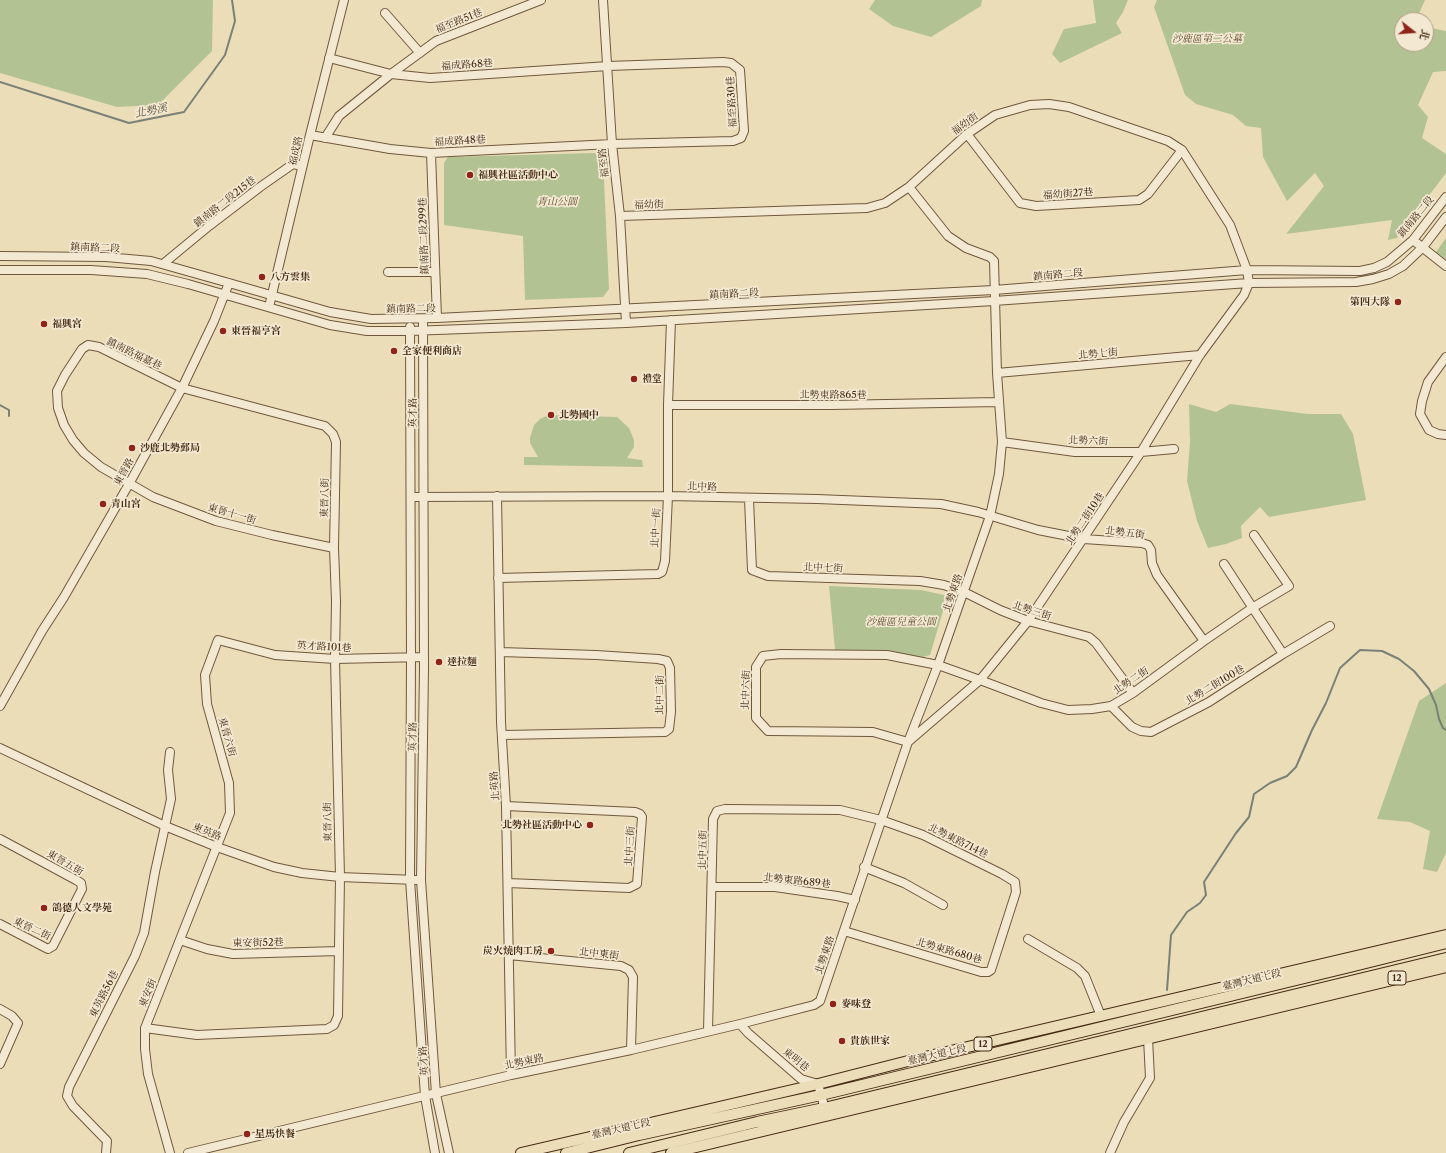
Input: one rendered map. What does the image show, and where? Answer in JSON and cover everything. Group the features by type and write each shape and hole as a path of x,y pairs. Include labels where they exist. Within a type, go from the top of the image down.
{"main road":[{"name":"臺灣大道七段","path":"521,1153 1446,935"},
{"name":"臺灣大道七段","path":"566,1153 639,1135 821,1095 1446,943"},
{"name":"12","path":"671,1153 825,1112 1446,958"},
{"name":"12","path":"629,1153 757,1122 825,1112 1148,1038 1446,967"}],"street":[{"name":"福成路","path":"269,306 302,166 344,0"},
{"name":"福至路51巷","path":"325,138 339,116 391,74 436,41 541,0"},
{"name":"福至路","path":"603,0 612,144 620,216 626,323"},
{"path":"385,13 420,53"},
{"name":"福成路68巷","path":"329,58 391,74 430,78 608,66"},
{"name":"福至路30巷","path":"608,66 731,63 740,70 743,110 744,131 741,138 732,141 612,144"},
{"name":"福幼街","path":"620,216 868,208 885,203 909,187 966,134 995,115 1030,105 1049,104 1069,107 1168,141 1182,150 1230,225 1247,270 1248,283"},
{"name":"福幼街27巷","path":"966,134 1020,203 1036,206 1139,200 1148,194 1182,150"},
{"name":"福成路48巷","path":"310,135 390,149 431,153 612,144"},
{"name":"鎮南路二段299巷","path":"431,153 437,318"},
{"name":"鎮南路二段215巷","path":"163,264 209,226 293,164 302,166"},
{"name":"北勢東路","path":"188,1153 511,1075 631,1050 740,1024 814,1005 820,1001 908,742 938,665 990,516 999,474 1002,442 996,373 994,261 990,257 966,248 948,236 909,187"},
{"name":"鎮南路二段","path":"0,256 106,258 151,261 330,312 371,319 423,319 625,310 994,290 1247,270 1360,271 1374,268 1387,262 1413,240 1446,197"},
{"name":"鎮南路二段","path":"0,270 91,270 147,274 269,306 348,329 367,331 423,331 626,323 994,301 1248,283 1356,282 1389,274 1403,266 1423,247 1446,217"},
{"path":"1413,240 1446,266"},
{"path":"388,272 435,272"},
{"name":"東晉路","path":"0,706 42,631 64,597 130,484 182,388 229,283"},
{"name":"北勢二街10巷","path":"908,742 980,680 1028,621 1141,452 1200,355 1244,295 1248,283"},
{"name":"英才路","path":"410,319 412,658 410,880 425,1096 435,1153"},
{"name":"英才路","path":"423,319 424,657 421,880 436,1094 449,1153"},
{"name":"北中一街","path":"498,578 658,574 662,572 665,561 668,496 668,405 671,320"},
{"name":"鎮南路福嘉巷","path":"130,484 101,467 84,453 73,440 64,425 58,408 57,391 65,375 82,349 88,345 99,347 182,388"},
{"name":"北勢七街","path":"996,373 1200,355"},
{"path":"1446,357 1428,382 1420,414 1429,430 1438,434 1446,435"},
{"name":"東晉八街","path":"145,1028 197,1035 327,1030 334,1025 338,1016 340,877 335,659 336,601 334,548 336,442 333,434 328,429 318,424 182,388"},
{"name":"北勢東路865巷","path":"668,405 831,406 998,402"},
{"name":"北勢六街","path":"1002,442 1075,452 1141,452 1174,449"},
{"name":"東晉十一街","path":"130,484 153,497 216,521 334,548"},
{"name":"北中路","path":"411,496 668,496 817,499 941,504 990,516"},
{"name":"北英路","path":"497,496 502,735 508,883 511,1075"},
{"name":"北中七街","path":"749,498 752,570 758,573 768,576 920,581 944,585 964,592"},
{"name":"北勢五街","path":"990,516 1038,530 1084,539 1142,543 1148,545 1151,550 1152,563 1157,575 1204,641"},
{"name":"北勢二街","path":"938,665 1041,703 1068,710 1092,709 1111,706 1133,693 1252,608 1289,586 1254,535"},
{"path":"1224,564 1283,654"},
{"name":"北勢三街","path":"964,592 1000,610 1028,621 1089,637 1096,643 1133,693"},
{"name":"北勢二街100巷","path":"1111,706 1132,726 1141,731 1151,732 1209,702 1283,654 1330,626"},
{"name":"東晉六街","path":"217,847 230,813 230,783 207,704 205,675 218,640 226,642"},
{"name":"英才路101巷","path":"226,642 275,655 335,659 424,657"},
{"name":"北中二街","path":"500,652 596,654 658,659 667,661 670,668 671,712 669,729 665,732 502,735"},
{"name":"北中六街","path":"908,742 873,732 768,731 756,718 756,667 763,656 781,654 887,655 938,665"},
{"name":"東英路","path":"0,748 165,826 217,847 274,867 302,873 340,877 421,880"},
{"path":"165,826 171,799 168,770 170,752"},
{"name":"北中三街","path":"506,806 635,812 640,814 642,817 637,884 629,888 508,883"},
{"name":"北中五街","path":"708,1031 713,819 717,811 725,809 840,810 881,820"},
{"name":"北勢東路714巷","path":"881,820 923,835 1002,874 1015,882 1016,892"},
{"name":"東英路56巷","path":"106,1153 107,1141 72,1106 67,1096 69,1087 135,956 144,933 165,826"},
{"name":"東晉五街","path":"0,839 81,883 82,889 65,923"},
{"name":"東安街","path":"170,1153 148,1074 145,1048 145,1028 217,847"},
{"path":"864,868 904,883 943,905"},
{"name":"北勢東路689巷","path":"712,887 775,887 855,900"},
{"name":"北勢東路680巷","path":"844,931 981,972 988,972 991,970 1016,892"},
{"name":"東晉二街","path":"0,924 48,949 53,946 65,923"},
{"path":"1028,939 1077,968 1085,976 1101,1016"},
{"name":"東安街52巷","path":"180,940 207,949 233,954 339,951"},
{"name":"北中東街","path":"509,956 621,966 629,970 633,977 631,1050"},
{"path":"0,1010 12,1016 18,1023 0,1064"},
{"name":"東明巷","path":"740,1024 748,1033 801,1079 818,1084"},
{"path":"1110,1153 1124,1122 1150,1078 1148,1038"},
{"path":"818,1084 825,1112"}],"green space":[{"path":"0,0 213,0 212,51 158,105 117,107 0,73"},
{"path":"875,0 982,0 981,6 931,37 893,26 869,9"},
{"path":"1093,0 1128,0 1116,23 1122,33 1060,63 1052,54 1064,29 1096,23"},
{"name":"沙鹿區第二公墓","path":"1157,0 1425,0 1420,12 1394,12 1394,52 1434,52 1434,29 1446,31 1446,71 1433,72 1418,105 1428,117 1422,138 1446,154 1446,173 1397,238 1388,240 1392,220 1286,234 1324,186 1315,173 1287,201 1263,157 1261,128 1246,126 1233,115 1196,104 1185,95 1154,7"},
{"name":"青山公園","path":"595,153 603,159 609,289 603,297 525,300 523,236 444,225 444,163 448,157"},
{"path":"1446,238 1446,259 1436,252"},
{"path":"1189,404 1216,412 1230,404 1308,414 1341,414 1353,434 1366,500 1269,517 1260,507 1241,526 1242,538 1226,544 1208,548 1197,521 1187,481 1190,442"},
{"path":"548,415 617,417 629,428 634,440 634,447 627,458 642,460 643,467 524,465 524,457 538,457 530,443 530,438 534,425 540,419"},
{"name":"沙鹿區兒童公園","path":"829,586 921,590 944,595 946,601 930,655 919,658 887,653 835,650"},
{"path":"1446,683 1446,853 1437,872 1423,869 1430,831 1410,822 1377,819 1419,701"}],"waterway":[{"name":"北勢溪","path":"0,82 129,123 184,112 225,55 235,21 232,0"},
{"name":"北勢溪","path":"0,405 9,410 9,416"},
{"path":"1167,990 1171,935 1187,912 1200,903 1206,895 1204,882 1236,833 1249,817 1254,794 1270,783 1287,776 1296,767 1312,730 1326,703 1340,668 1360,650 1382,651 1399,659 1414,671 1429,689 1436,705 1439,719 1443,728 1446,730"}],"place":[{"name":"福興社區活動中心","path":"470,175"},
{"name":"八方雲集","path":"262,277"},
{"name":"第四大隊","path":"1398,302"},
{"name":"福興宮","path":"44,324"},
{"name":"東晉福亨宮","path":"223,331"},
{"name":"全家便利商店","path":"394,351"},
{"name":"禮堂","path":"634,379"},
{"name":"北勢國中","path":"551,415"},
{"name":"沙鹿北勢郵局","path":"132,448"},
{"name":"青山宮","path":"103,504"},
{"name":"達拉麵","path":"439,662"},
{"name":"北勢社區活動中心","path":"590,825"},
{"name":"鴿德人文學苑","path":"44,908"},
{"name":"炭火燒肉工房","path":"551,951"},
{"name":"麥味登","path":"833,1004"},
{"name":"貴族世家","path":"842,1041"},
{"name":"星馬快餐","path":"247,1134"}]}
